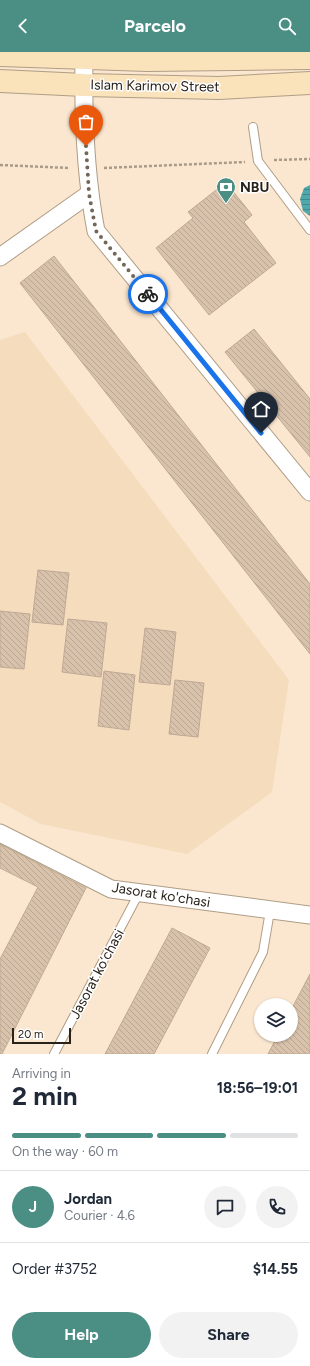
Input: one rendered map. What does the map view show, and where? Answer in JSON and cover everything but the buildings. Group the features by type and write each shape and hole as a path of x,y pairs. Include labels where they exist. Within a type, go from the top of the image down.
{"main road":[{"name":"Islam Karimov Street","path":"0,55 228,60 310,58"},
{"name":"Islam Karimov Street","path":"0,81 84,85 219,88 310,83"}],"street":[{"path":"84,58 89,194 96,231 310,492"},
{"path":"0,257 89,194"},
{"name":"Jasorat ko'chasi","path":"0,833 111,889 270,911 310,915"}],"lane":[{"path":"253,128 258,161 310,230"},
{"name":"Jasorat ko‘chasi","path":"54,1054 140,893"},
{"path":"212,1054 263,952 270,911"}],"path":[{"path":"0,165 88,169 310,159"}],"shaded area":[{"path":"25,332 289,680 272,792 187,854 41,824 0,802 0,340"}],"water":[{"path":"310,185 310,216 303,211 300,199 304,188"}],"way so far":[{"path":"86,146 89,194 96,231 148,294"}],"place":[{"name":"NBU","path":"226,204"}],"route":[{"path":"148,294 261,433"}]}
